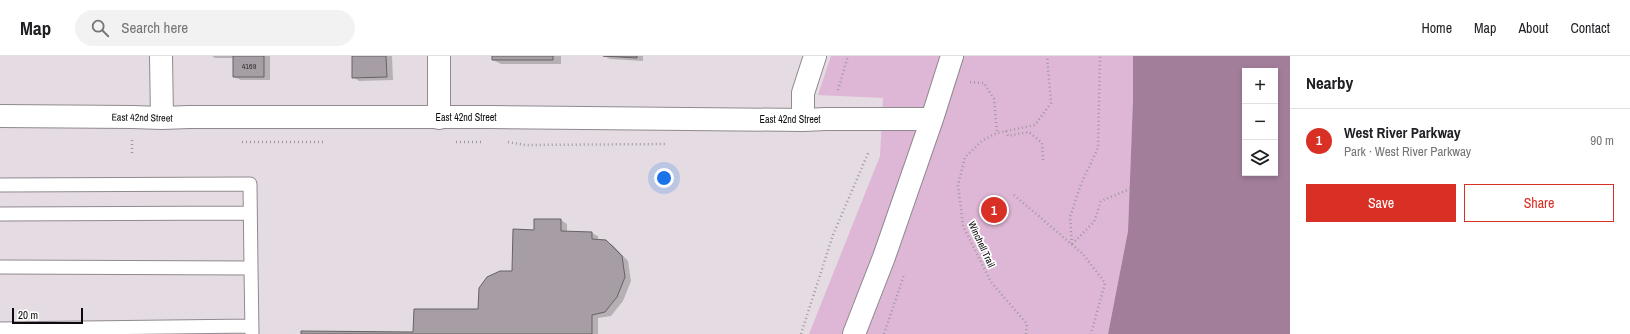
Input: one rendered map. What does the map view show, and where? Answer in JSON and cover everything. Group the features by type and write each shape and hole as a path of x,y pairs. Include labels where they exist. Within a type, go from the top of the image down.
{"street":[{"path":"161,56 162,118"},
{"path":"439,56 439,118"},
{"path":"803,120 802,93 815,56"},
{"path":"854,334 884,258 952,56"},
{"name":"East 42nd Street","path":"0,116 162,118 303,116 803,120 932,119"}],"lane":[{"path":"0,185 250,184 252,330 0,329"},
{"path":"0,214 250,213"},
{"path":"0,267 251,268"}],"path":[{"path":"838,90 848,56"},
{"name":"Winchell Trail","path":"1026,334 1028,324 991,282 963,226 958,185 965,157 983,140 997,132 1035,125 1052,103 1047,56"},
{"path":"1072,244 1070,217 1081,184 1098,148 1100,56"},
{"path":"970,82 984,83 994,99 997,132"},
{"path":"1006,131 1008,136 1029,132 1042,143 1043,160"},
{"path":"132,137 132,155"},
{"path":"132,142 139,142"},
{"path":"234,142 327,142"},
{"path":"455,142 483,142"},
{"path":"507,142 525,146 668,144"},
{"path":"801,334 833,235 869,151"},
{"path":"1072,244 1094,222 1101,201 1130,190"},
{"path":"1014,195 1083,254 1105,283 1091,334"}],"shaded area":[{"path":"831,56 1133,56 1133,99 1128,231 1108,334 809,334 880,156 883,98 818,95"},
{"path":"1133,56 1290,56 1290,334 1108,334 1128,231 1133,99"}],"building":[{"path":"233,56 264,56 264,77 233,77"},
{"path":"352,56 386,56 387,77 352,78"},
{"path":"492,56 553,56 553,60 492,60"},
{"path":"603,56 637,56 637,58"},
{"path":"534,219 561,219 561,231 592,232 592,239 606,240 622,256 625,277 617,297 605,312 592,315 592,334 301,334 301,331 413,332 414,309 478,309 479,288 487,277 500,271 512,271 513,229 534,230"}],"place":[{"name":"West River Parkway","path":"994,210"}]}
